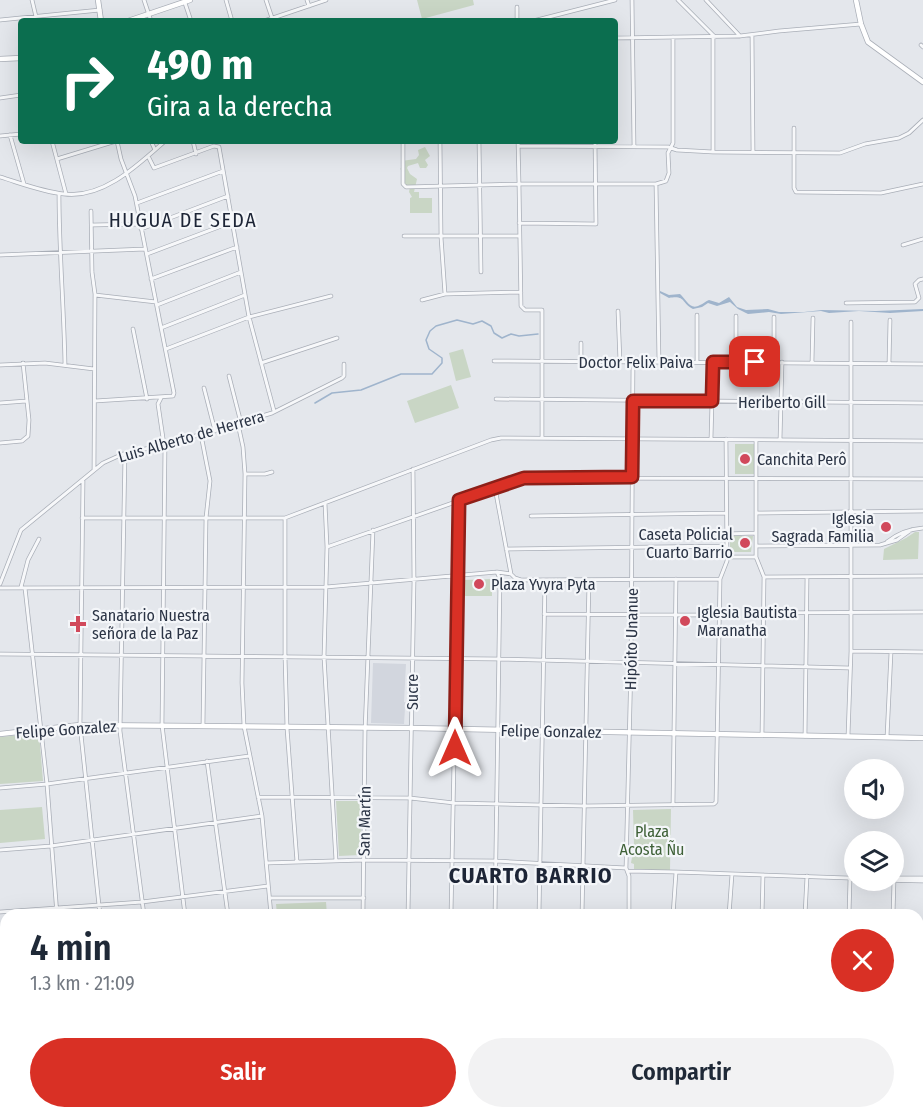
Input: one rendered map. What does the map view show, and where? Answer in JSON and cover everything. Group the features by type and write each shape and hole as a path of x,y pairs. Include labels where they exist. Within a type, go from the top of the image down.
{"street":[{"path":"32,0 37,18"},
{"path":"98,0 101,18"},
{"path":"144,0 150,18"},
{"path":"226,0 231,18"},
{"path":"266,0 272,18 326,0"},
{"path":"307,0 309,6"},
{"path":"545,18 615,0"},
{"path":"632,0 634,146"},
{"path":"678,0 714,37 712,152"},
{"path":"706,0 740,36"},
{"path":"856,0 864,35 871,45 923,82"},
{"path":"137,18 186,1 190,18"},
{"path":"517,7 517,18"},
{"path":"44,18 100,10"},
{"path":"0,20 18,20"},
{"path":"618,38 740,36 779,30 861,24"},
{"path":"752,35 753,152"},
{"path":"403,144 404,186 656,184 666,181 668,153 672,147 673,37"},
{"path":"0,59 18,58"},
{"path":"0,98 18,95"},
{"path":"569,144 672,147 677,150 712,152 843,153 865,144 899,138 909,133 923,120"},
{"path":"794,128 794,188 796,192 881,193 923,184"},
{"path":"0,136 18,134"},
{"path":"10,135 24,184"},
{"path":"53,144 66,195"},
{"path":"57,159 107,144"},
{"path":"96,401 161,398 174,395 136,202 118,144"},
{"path":"152,144 155,150"},
{"path":"0,177 66,195 97,189 126,174 162,144"},
{"path":"193,144 196,154"},
{"path":"440,144 441,237 445,294"},
{"path":"479,144 482,272"},
{"path":"542,438 542,310 523,309 518,146 543,144"},
{"path":"148,156 154,168 218,146 249,317 274,411"},
{"path":"519,224 596,224 595,146"},
{"path":"136,202 223,171"},
{"path":"656,184 659,362"},
{"path":"59,194 59,252 63,287 65,365"},
{"path":"141,229 228,196"},
{"path":"92,211 96,401 94,469"},
{"path":"147,254 232,222"},
{"path":"92,225 140,224"},
{"path":"404,236 519,236"},
{"path":"903,245 923,239"},
{"path":"152,279 237,247"},
{"path":"0,255 145,249"},
{"path":"95,294 157,303 241,272"},
{"path":"846,303 915,302 919,298 915,284 918,280 923,279"},
{"path":"422,300 445,294 521,292"},
{"path":"161,328 245,295"},
{"path":"166,350 249,317 331,296"},
{"path":"618,311 620,362"},
{"path":"697,362 698,315"},
{"path":"736,316 736,362"},
{"path":"774,317 774,362"},
{"path":"812,362 813,318"},
{"path":"889,363 890,320"},
{"path":"848,736 851,651 851,322"},
{"path":"133,329 147,399"},
{"path":"261,363 337,338"},
{"path":"580,343 581,362"},
{"name":"Doctor Felix Paiva","path":"494,361 923,364"},
{"name":"Hipóito Unanue","path":"629,909 627,870 632,615 633,362"},
{"path":"711,439 713,362"},
{"path":"780,440 782,362"},
{"path":"0,365 23,363 94,369"},
{"path":"0,443 26,439 30,424 23,363"},
{"name":"Luis Alberto de Herrera","path":"0,586 18,533 94,469 111,458 215,431 274,411 342,378 344,364"},
{"path":"229,376 243,447 245,474 244,726 262,816 271,909"},
{"path":"204,388 215,431"},
{"path":"161,398 158,404 164,445 162,725 165,766 185,909"},
{"name":"Heriberto Gill","path":"496,399 923,403"},
{"path":"0,404 26,401"},
{"path":"201,435 210,482 206,518 203,725"},
{"path":"82,518 285,518 501,438 923,441"},
{"path":"258,797 410,798 454,803 584,806 712,805 715,802 720,579 727,557 726,439"},
{"path":"756,440 756,557 764,577 762,735"},
{"path":"125,453 122,745 143,909"},
{"name":"Sucre","path":"408,909 414,580 413,470"},
{"path":"245,474 266,474 272,471"},
{"path":"327,547 524,478 923,478"},
{"path":"82,481 80,725 99,909"},
{"path":"495,488 511,574 515,578 521,580 720,579"},
{"path":"451,909 459,500"},
{"path":"325,503 327,547 324,657 336,861"},
{"path":"756,513 923,511"},
{"path":"531,516 726,513"},
{"path":"285,518 287,728 297,862"},
{"path":"756,546 886,543 901,538 911,530 923,528"},
{"name":"San Martín","path":"363,909 372,530"},
{"path":"726,534 756,533"},
{"path":"39,538 27,560 23,588 47,784 57,909 184,898 268,886"},
{"path":"506,549 726,546"},
{"path":"727,557 756,557"},
{"path":"0,586 23,588 286,588 370,584 497,572 511,574"},
{"path":"495,909 500,579 497,572"},
{"path":"764,577 923,576"},
{"path":"805,736 807,577"},
{"path":"673,805 676,579"},
{"path":"539,909 545,580"},
{"path":"582,909 587,732 586,615 589,580"},
{"path":"763,613 923,612"},
{"path":"544,614 719,615"},
{"path":"851,651 923,652"},
{"path":"887,737 891,652"},
{"path":"0,654 499,659 544,662 850,668"},
{"name":"Felipe Gonzalez","path":"0,734 80,725 203,725 923,738"},
{"path":"0,788 86,779 165,766 249,756"},
{"path":"207,761 227,909"},
{"path":"0,850 51,846 262,816"},
{"path":"266,864 364,860 496,861 627,870 844,878"},
{"path":"674,909 677,872"},
{"path":"729,909 732,874"},
{"path":"762,909 763,875"},
{"path":"806,909 807,876"},
{"path":"904,880 923,880"},
{"path":"850,909 852,891"},
{"path":"892,909 893,891"},
{"path":"270,898 364,898"},
{"path":"44,1119 49,1119"}],"shaded area":[{"path":"373,663 406,664 404,702 407,703 407,707 404,724 371,723"}],"green space":[{"path":"417,0 473,0 474,5 422,18"},
{"path":"425,147 430,156 425,160 428,165 426,168 420,168 418,163 407,168 410,174 417,179 414,192 419,192 419,198 432,198 432,213 410,213 410,198 412,197 409,192 410,187 405,186 403,171 400,169 401,161 416,159 419,155 418,150"},
{"path":"463,349 471,377 456,381 449,353"},
{"path":"451,385 459,408 415,423 407,401"},
{"name":"Canchita Perô","path":"735,444 754,444 754,474 735,474"},
{"path":"919,532 918,559 883,560 884,549"},
{"path":"730,536 753,536 751,552 730,552"},
{"path":"492,579 492,596 463,596 463,580"},
{"path":"39,733 43,781 0,784 0,737"},
{"path":"336,801 362,801 360,855 339,856"},
{"path":"42,807 45,839 0,843 0,810"},
{"name":"Plaza Acosta Ñu","path":"671,809 670,871 634,871 634,864 631,863 634,845 633,810"},
{"path":"326,902 327,909 276,909 276,904"}],"water":[{"path":"660,291 669,295 680,294 688,304 694,307 709,300 719,303 729,297 737,307 746,310 804,312 923,309 923,311 748,314 738,309 730,302 717,306 708,303 693,309 681,299 669,298"}],"waterway":[{"path":"315,403 332,393 361,390 401,374 432,374 442,363 442,358 429,349 426,340 430,331 436,326 457,320 473,324 482,321 491,326 494,333 502,338 511,334 519,336 538,334"}],"place":[{"name":"Canchita Perô","path":"745,459"},
{"name":"Iglesia Sagrada Familia","path":"886,527"},
{"name":"Caseta Policial Cuarto Barrio","path":"745,543"},
{"name":"Plaza Yvyra Pyta","path":"479,584"},
{"name":"Iglesia Bautista Maranatha","path":"685,621"},
{"name":"Sanatario Nuestra señora de la Paz","path":"78,624"}],"district":[{"name":"HUGUA DE SEDA","path":"183,220"},
{"name":"CUARTO BARRIO","path":"531,875"}],"route":[{"path":"455,748 459,500 524,478 632,477 633,401 712,401 713,362 755,362"}]}
